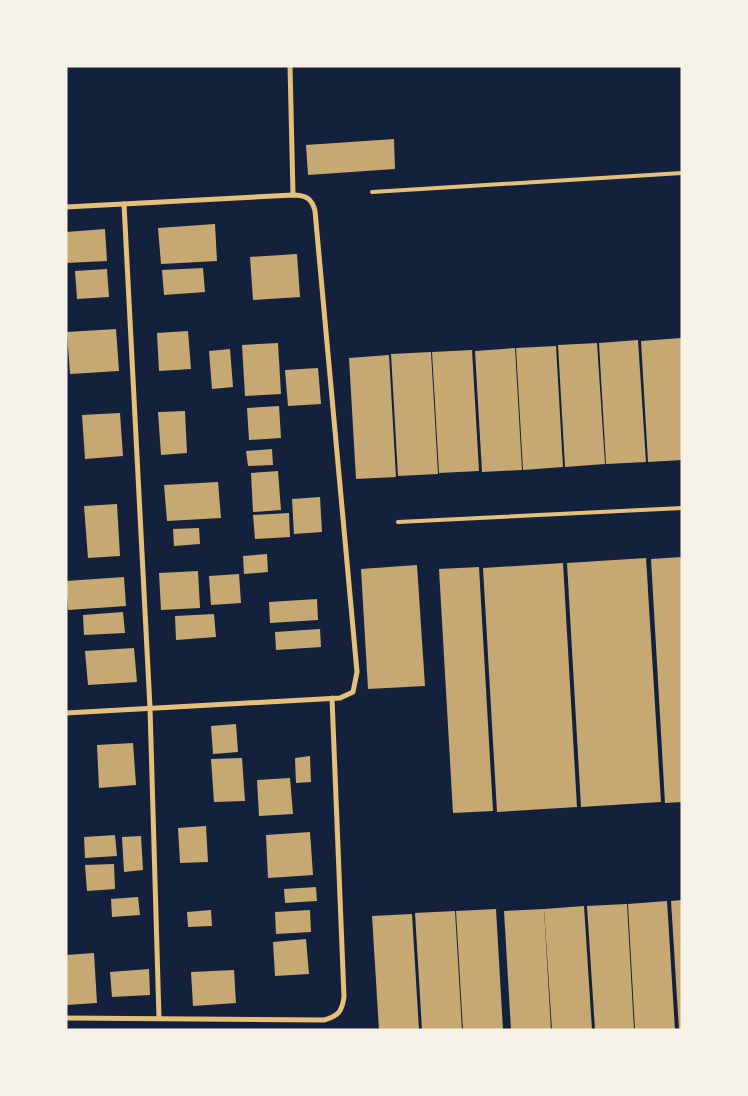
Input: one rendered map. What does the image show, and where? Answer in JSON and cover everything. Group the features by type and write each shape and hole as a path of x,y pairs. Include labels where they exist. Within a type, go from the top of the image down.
{"street":[{"path":"290,66 293,195"},
{"path":"66,207 293,195 306,196 312,202 357,672 353,692 347,696 66,713"},
{"path":"124,204 150,708 159,1018"},
{"path":"66,1018 324,1020 336,1016 343,1009 332,698"}],"lane":[{"path":"372,192 682,173"},
{"path":"398,522 682,508"}],"building":[{"path":"394,139 395,169 308,175 306,145"},
{"path":"215,224 217,261 161,264 158,228"},
{"path":"105,229 107,261 66,263 66,232"},
{"path":"297,254 300,297 253,300 250,257"},
{"path":"203,268 205,292 164,295 162,270"},
{"path":"107,269 109,297 77,299 75,271"},
{"path":"116,329 119,371 70,374 67,332"},
{"path":"188,331 191,369 159,371 157,333"},
{"path":"681,338 682,460 648,462 641,341"},
{"path":"638,340 646,462 606,464 599,343"},
{"path":"278,343 281,394 245,396 242,345"},
{"path":"597,343 605,464 565,467 558,345"},
{"path":"556,346 563,467 523,470 516,348"},
{"path":"515,348 522,470 482,472 475,351"},
{"path":"230,349 233,387 212,389 209,351"},
{"path":"472,350 479,471 439,473 432,352"},
{"path":"431,352 438,474 398,476 391,354"},
{"path":"389,355 396,477 356,479 349,358"},
{"path":"318,368 321,404 288,406 285,370"},
{"path":"279,406 281,438 249,440 247,408"},
{"path":"185,411 187,453 161,455 158,412"},
{"path":"120,413 123,456 85,459 82,415"},
{"path":"272,449 273,465 248,466 246,451"},
{"path":"278,471 281,510 253,512 251,473"},
{"path":"218,482 221,518 167,521 164,485"},
{"path":"320,497 322,532 294,534 292,499"},
{"path":"117,504 120,556 88,558 84,506"},
{"path":"289,513 290,537 255,539 253,515"},
{"path":"199,528 200,544 174,546 173,529"},
{"path":"267,554 268,572 244,574 243,556"},
{"path":"682,557 682,802 665,803 651,559"},
{"path":"646,558 661,802 581,807 567,563"},
{"path":"563,563 577,807 497,812 483,568"},
{"path":"417,565 425,686 368,689 361,569"},
{"path":"479,567 493,811 453,813 439,569"},
{"path":"198,571 200,608 161,610 159,573"},
{"path":"239,574 241,603 211,605 209,576"},
{"path":"124,577 126,606 68,610 66,581"},
{"path":"317,599 318,620 270,623 269,602"},
{"path":"123,612 125,633 84,635 83,615"},
{"path":"214,614 216,637 176,640 175,616"},
{"path":"320,629 321,647 276,650 275,632"},
{"path":"134,648 137,682 88,685 85,651"},
{"path":"236,724 238,752 213,754 211,726"},
{"path":"133,743 136,785 99,788 97,745"},
{"path":"310,756 311,782 296,783 295,758"},
{"path":"242,758 245,801 214,802 211,759"},
{"path":"290,778 293,814 259,816 257,780"},
{"path":"206,826 208,862 180,863 178,828"},
{"path":"310,832 313,875 268,878 266,835"},
{"path":"115,835 117,856 85,858 84,837"},
{"path":"141,836 143,870 124,872 122,837"},
{"path":"114,864 115,889 87,891 85,865"},
{"path":"316,887 317,901 285,903 284,889"},
{"path":"138,897 140,915 112,917 111,899"},
{"path":"682,900 682,1030 679,1030 671,901"},
{"path":"667,901 675,1030 635,1030 628,904"},
{"path":"627,904 634,1030 595,1030 587,906"},
{"path":"584,906 592,1030 552,1030 544,909"},
{"path":"496,909 503,1030 463,1030 456,911"},
{"path":"544,909 551,1030 511,1030 504,911"},
{"path":"211,910 212,926 188,927 187,912"},
{"path":"310,910 311,932 276,934 275,912"},
{"path":"455,911 462,1030 422,1030 415,913"},
{"path":"412,914 419,1030 379,1030 372,916"},
{"path":"306,939 309,974 275,976 273,942"},
{"path":"94,953 97,1003 66,1005 66,955"},
{"path":"149,969 150,995 112,997 110,972"},
{"path":"234,970 236,1003 193,1006 191,972"}]}
